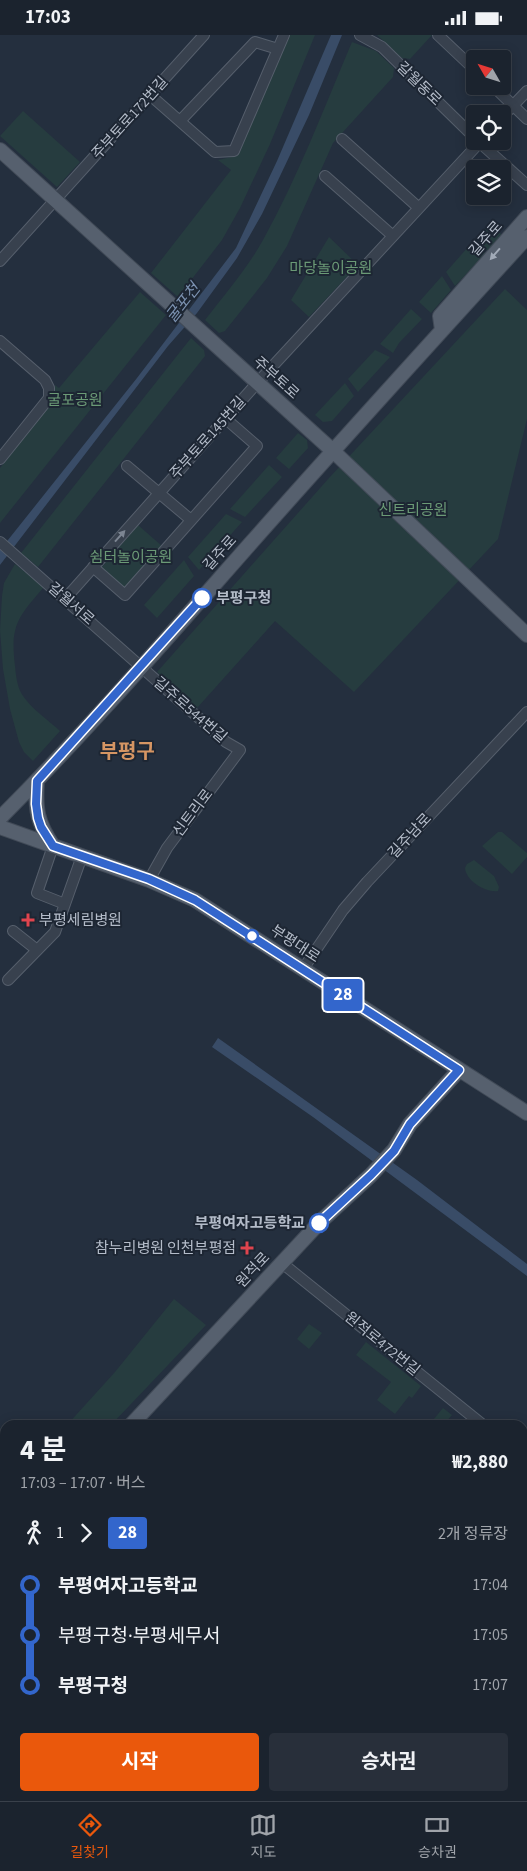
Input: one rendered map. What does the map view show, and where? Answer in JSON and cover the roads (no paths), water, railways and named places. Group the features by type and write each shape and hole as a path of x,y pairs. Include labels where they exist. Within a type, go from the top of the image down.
{"main road":[{"name":"주부토로","path":"0,150 332,451 527,635"},
{"name":"길주로","path":"442,331 440,316 527,217"},
{"name":"길주로","path":"0,818 37,781 141,667 332,451 527,237"},
{"name":"길주로","path":"442,331 456,329 527,251"},
{"path":"37,781 36,804 38,818 41,827 53,846"},
{"name":"부평대로","path":"0,827 149,879 174,889 206,906 527,1113"},
{"name":"원적로","path":"136,1420 319,1223 394,1151 410,1124 459,1070"}],"street":[{"name":"주부토로172번길","path":"0,261 204,35"},
{"path":"150,95 215,152 234,151 284,35"},
{"name":"갈월동로","path":"360,35 382,47 466,129"},
{"path":"438,35 466,61"},
{"path":"180,121 255,42 278,49"},
{"path":"513,106 527,91"},
{"path":"502,95 527,119"},
{"path":"342,139 419,208"},
{"name":"주부토로145번길","path":"64,599 257,383 470,150"},
{"name":"갈월동로","path":"488,150 527,185"},
{"path":"325,176 393,236"},
{"path":"0,341 45,380 50,393 49,398 0,459"},
{"path":"93,567 125,595 257,447 226,419"},
{"name":"주부토로145번길","path":"127,466 191,520"},
{"name":"갈월서로","path":"0,542 141,667"},
{"name":"길주로544번길","path":"141,667 226,742 240,750"},
{"name":"길주남로","path":"303,969 344,910 367,882 527,712"},
{"name":"신트리로","path":"149,879 167,848 240,750"},
{"path":"53,846 37,893 65,904"},
{"path":"8,980 55,932 82,856"},
{"path":"13,931 37,950"},
{"name":"원적로472번길","path":"282,1263 477,1420"}],"water":[{"name":"굴포천","path":"331,35 342,35 309,115 262,214 237,258 197,313 168,346 0,565 0,550 137,378 236,248 277,161"},
{"path":"218,1038 417,1180 527,1264 527,1276 313,1117 212,1047"}],"place":[{"name":"부평구청","path":"202,598"},
{"name":"부평세림병원","path":"28,920"},
{"name":"부평여자고등학교","path":"319,1223"},
{"name":"참누리병원 인천부평점","path":"247,1248"}],"district":[{"name":"부평구","path":"127,752"}],"park label":[{"name":"마당놀이공원","path":"331,268"},
{"name":"굴포공원","path":"75,400"},
{"name":"신트리공원","path":"413,510"},
{"name":"쉼터놀이공원","path":"131,557"}]}
